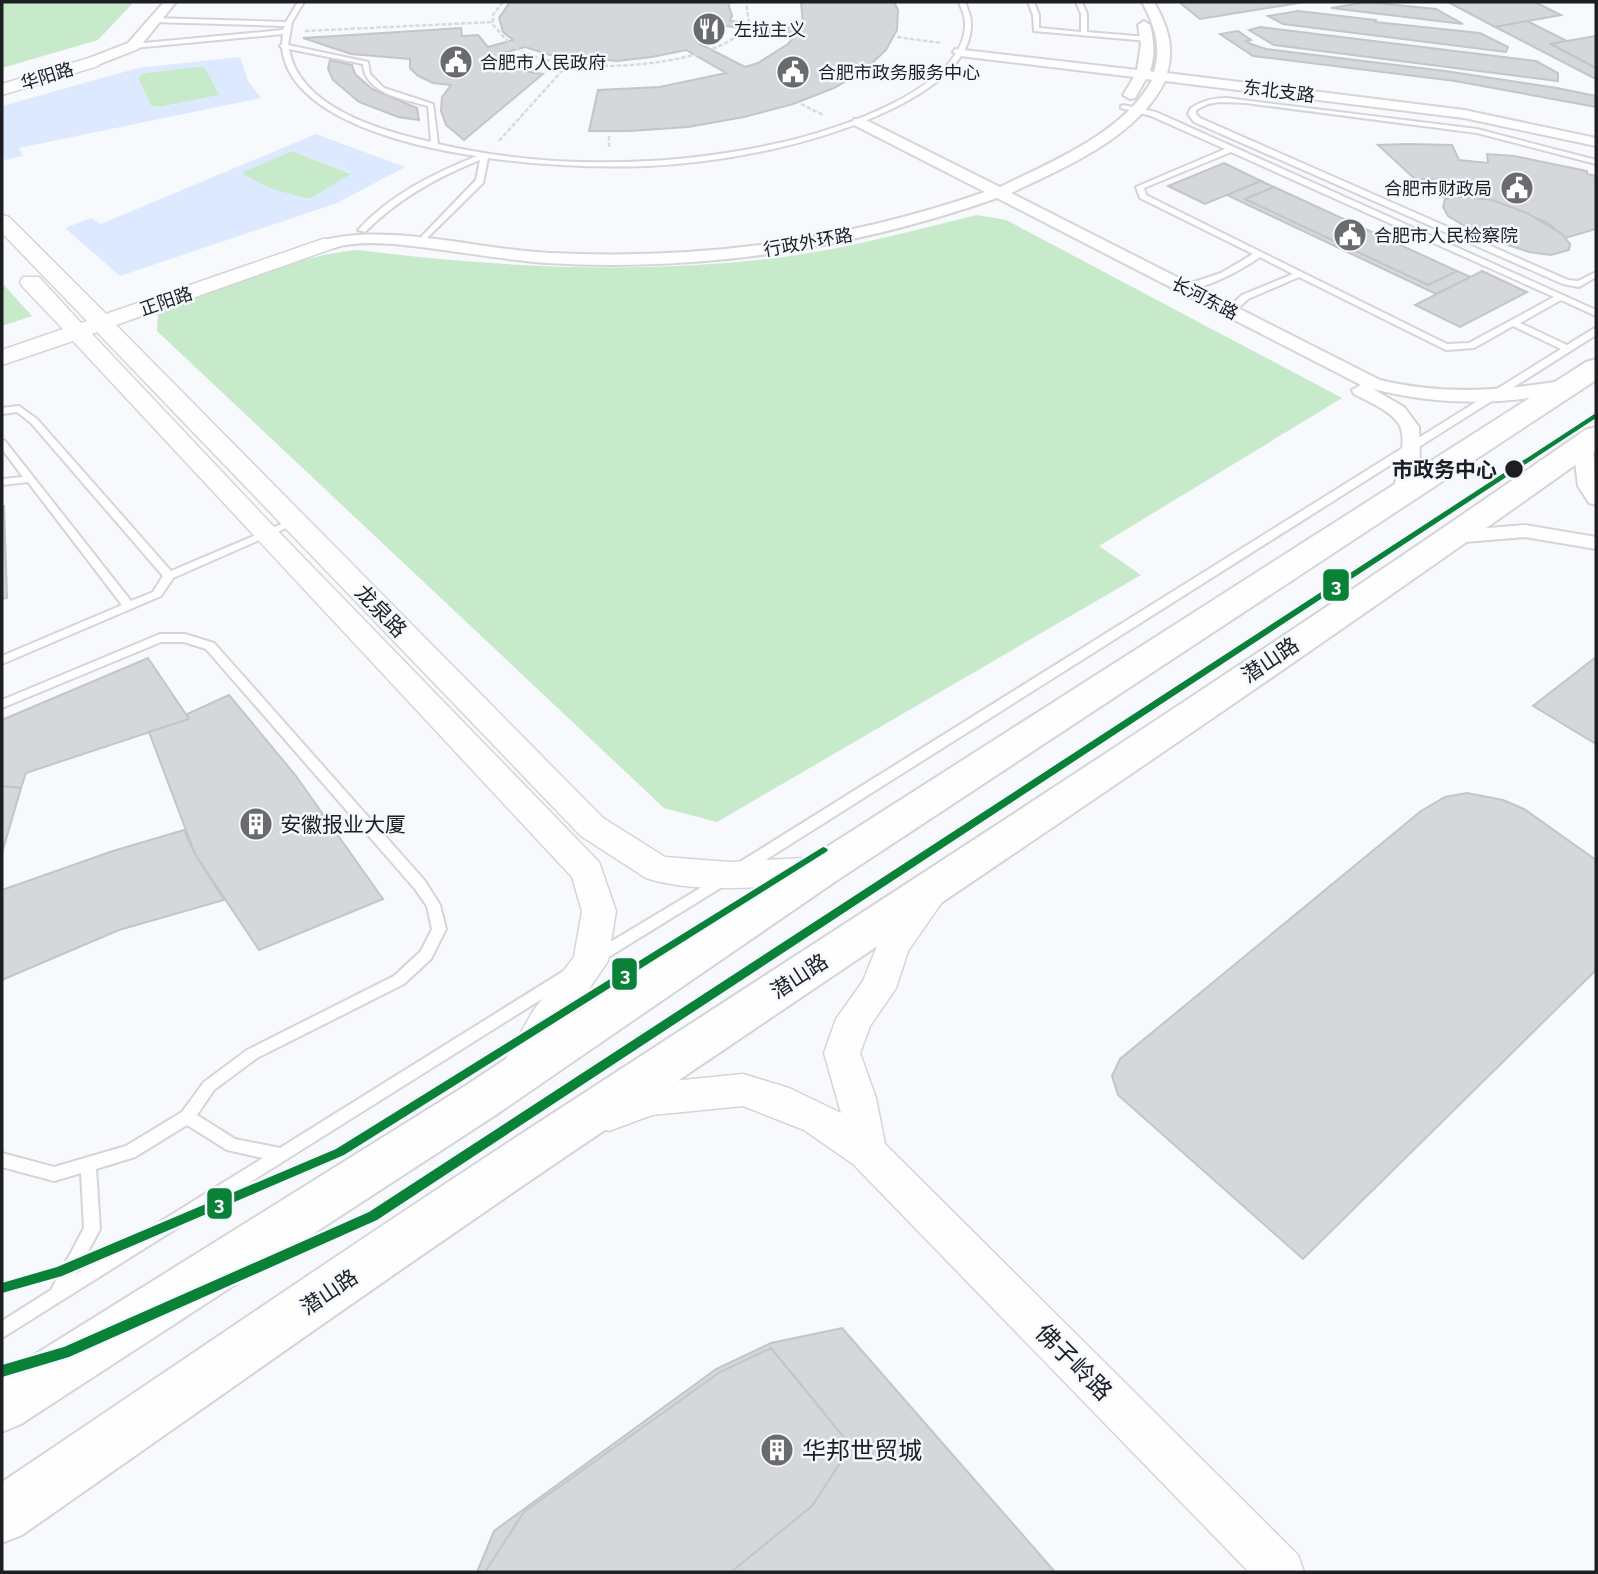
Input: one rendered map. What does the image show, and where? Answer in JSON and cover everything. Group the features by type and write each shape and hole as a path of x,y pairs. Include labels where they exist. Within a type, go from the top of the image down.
{"main road":[{"path":"2,1405 516,1076 822,870 1402,492 1577,367"},
{"name":"潜山路","path":"2,1515 569,1128 935,887 1453,537 1590,440"}],"street":[{"path":"88,59 117,41 155,2"},
{"path":"88,59 133,46 170,2"},
{"name":"行政外环路","path":"1131,109 1144,71 1148,39 1135,2"},
{"path":"1148,2 1154,11 1164,41 1163,74"},
{"name":"东北支路","path":"961,49 1144,71 1596,135"},
{"name":"华阳路","path":"2,78 88,59"},
{"name":"华阳路","path":"2,90 88,59"},
{"name":"行政外环路","path":"327,240 371,237 500,255 564,259 670,259 779,249 841,238 1043,174 1103,141 1163,74"},
{"name":"东北支路","path":"1463,117 1596,142"},
{"name":"长河东路","path":"853,125 1374,384 1405,393 1449,399 1487,398 1577,367"},
{"name":"行政外环路","path":"327,240 362,230 583,251 721,246 831,230 986,192"},
{"name":"长河东路","path":"986,192 1374,396 1397,411 1410,427 1410,470 1402,492"},
{"name":"龙泉路","path":"2,221 85,323 266,534 587,871 599,911 591,961 546,1022 516,1076"},
{"name":"正阳路","path":"2,358 85,323 327,240"},
{"name":"龙泉路","path":"2,250 85,323 295,522 592,827 658,869 729,876 822,870"},
{"name":"正阳路","path":"2,345 85,323"},
{"path":"1590,440 1588,486 1596,499"},
{"path":"1453,537 1525,531 1596,543"},
{"path":"867,1152 857,1098 842,1053 853,1019 878,988 893,946 935,887"},
{"name":"佛子岭路","path":"569,1128 652,1100 743,1090 776,1100 817,1118 867,1152 1281,1572"}],"lane":[{"path":"301,2 287,28 283,46 290,69 309,92 340,113 382,132 435,147 485,156 546,162 609,164 674,161 771,147 853,125 906,101 939,77 961,49 968,22 962,2"},
{"path":"1031,2 1036,15 1036,30 1148,39"},
{"path":"1079,2 1084,14 1084,34"},
{"path":"153,20 287,28"},
{"path":"133,46 287,28"},
{"path":"283,46 366,63 367,74 382,89 431,105 435,147"},
{"path":"1596,162 1463,117 1229,99 1201,103 1193,109 1192,114 1197,120 1566,282 1579,284 1596,274"},
{"path":"1131,109 1153,114 1596,313"},
{"path":"1232,149 1140,187 1143,196 1446,347 1471,346 1561,297"},
{"path":"362,230 381,210 447,170 485,156"},
{"path":"425,238 480,181 485,156"},
{"path":"1185,288 1215,279 1243,266 1259,254"},
{"path":"1230,311 1245,297 1299,274"},
{"path":"1513,323 1577,367"},
{"path":"2,1330 1487,398 1577,367 1596,331"},
{"path":"2,411 19,409 34,421 169,576"},
{"path":"2,443 129,606"},
{"path":"2,482 32,479"},
{"path":"2,660 157,594 169,576 295,522"},
{"path":"2,704 160,638 185,638 210,646 420,886 433,905 439,929 426,956 399,980 252,1054 209,1086 187,1117 130,1152 54,1174 2,1160"},
{"path":"187,1117 232,1145 281,1155"},
{"path":"57,1296 92,1229 88,1164"}],"path":[{"path":"503,2 493,15 497,34 521,51 568,63 638,65 709,51 733,39 747,25 751,16 746,2"},
{"path":"287,28 493,22"},
{"path":"897,37 961,49"},
{"path":"485,156 568,63"}],"green space":[{"path":"2,2 134,2 98,40 2,68"},
{"path":"204,66 220,95 160,107 151,106 138,78 143,73"},
{"path":"292,151 352,174 312,198 300,199 275,191 242,172"},
{"path":"977,215 1006,220 1342,398 1099,546 1141,575 717,822 664,808 157,331 158,312 306,259 357,250 461,261 566,267 670,266 800,255 876,240"},
{"path":"2,283 32,316 2,326"}],"water":[{"path":"240,57 248,81 261,98 19,148 23,156 5,160 2,156 2,106 138,68","holes":["204,66 219,95 160,107 151,106 138,78 143,73"]},
{"path":"316,134 405,167 337,203 120,276 65,228 91,218 101,224","holes":["292,151 351,173 309,199 269,188 243,172"]}],"building":[{"name":"合肥市政务服务中心","path":"510,2 737,2 728,3 732,16 730,21 800,28 803,24 801,2 894,2 898,10 897,30 886,50 865,70 834,88 793,104 744,117 688,127 589,131 598,90 660,87 726,73 686,50 617,61 550,55 525,47 500,54 532,65 523,71 543,74 464,140 446,125 441,111 442,97 451,85 433,83 418,76 410,68 410,59 351,54 303,38 461,28 462,36 478,35 488,47 513,40 503,32 499,18","holes":["726,26 795,36 788,44 758,63 745,67 700,44"]},
{"path":"1179,2 1305,2 1200,19"},
{"path":"1367,2 1436,9 1463,24 1331,8"},
{"path":"1448,2 1535,2 1561,15 1495,27"},
{"path":"1298,11 1480,33 1508,47 1506,52 1283,24 1268,16"},
{"path":"1527,21 1567,41 1551,44 1596,68 1596,79 1495,27"},
{"path":"1260,27 1536,61 1558,73 1558,81 1274,45 1249,30"},
{"path":"1238,31 1251,40 1246,41 1266,49 1557,88 1596,96 1596,107 1455,81 1253,56 1220,34"},
{"path":"1596,36 1596,68 1551,44 1567,41"},
{"path":"330,60 352,65 355,74 372,89 417,108 419,120 398,117 359,102 333,80 328,69"},
{"name":"合肥市财政局","path":"1378,145 1452,145 1459,160 1488,163 1487,154 1514,156 1587,171 1587,174 1596,176 1596,229 1565,238 1548,223 1492,200 1456,196 1445,199 1432,179 1416,180"},
{"path":"1224,163 1261,181 1205,204 1168,186"},
{"path":"1261,181 1274,187 1245,199 1428,285 1457,271 1471,277 1436,294 1227,195"},
{"name":"合肥市人民检察院","path":"1274,187 1457,271 1428,285 1245,199"},
{"path":"1456,196 1492,200 1527,213 1562,234 1570,244 1569,250 1551,255 1529,252 1483,237 1448,216 1443,207 1445,199"},
{"name":"合肥市人民检察院","path":"1482,271 1527,292 1460,327 1415,305"},
{"path":"2,506 7,598 2,599"},
{"path":"1596,657 1596,744 1533,706"},
{"path":"148,658 189,719 26,773 21,788 2,786 2,720"},
{"name":"安徽报业大厦","path":"229,695 296,776 383,899 259,950 195,854 149,732 189,719 187,714"},
{"path":"2,786 21,788 2,853"},
{"path":"1467,793 1503,800 1524,809 1596,860 1596,970 1303,1259 1118,1095 1112,1076 1120,1059 1421,811 1445,797"},
{"path":"184,830 195,854 224,900 119,930 2,980 2,890 113,851"},
{"name":"华邦世贸城","path":"842,1328 1055,1572 477,1572 494,1531 716,1369 771,1343"},
{"path":"771,1348 851,1446 812,1506 731,1572 485,1572 524,1512 720,1372"}],"transit line":[{"name":"3","path":"2,1371 65,1353 373,1216 1596,415"},
{"name":"3","path":"2,1288 58,1272 340,1152 823,850"}],"place":[{"name":"左拉主义","path":"709,29"},
{"name":"合肥市人民政府","path":"456,62"},
{"name":"合肥市政务服务中心","path":"793,72"},
{"name":"合肥市财政局","path":"1517,188"},
{"name":"合肥市人民检察院","path":"1350,235"},
{"name":"市政务中心","path":"1514,469"},
{"name":"安徽报业大厦","path":"256,824"},
{"name":"华邦世贸城","path":"777,1450"}]}
